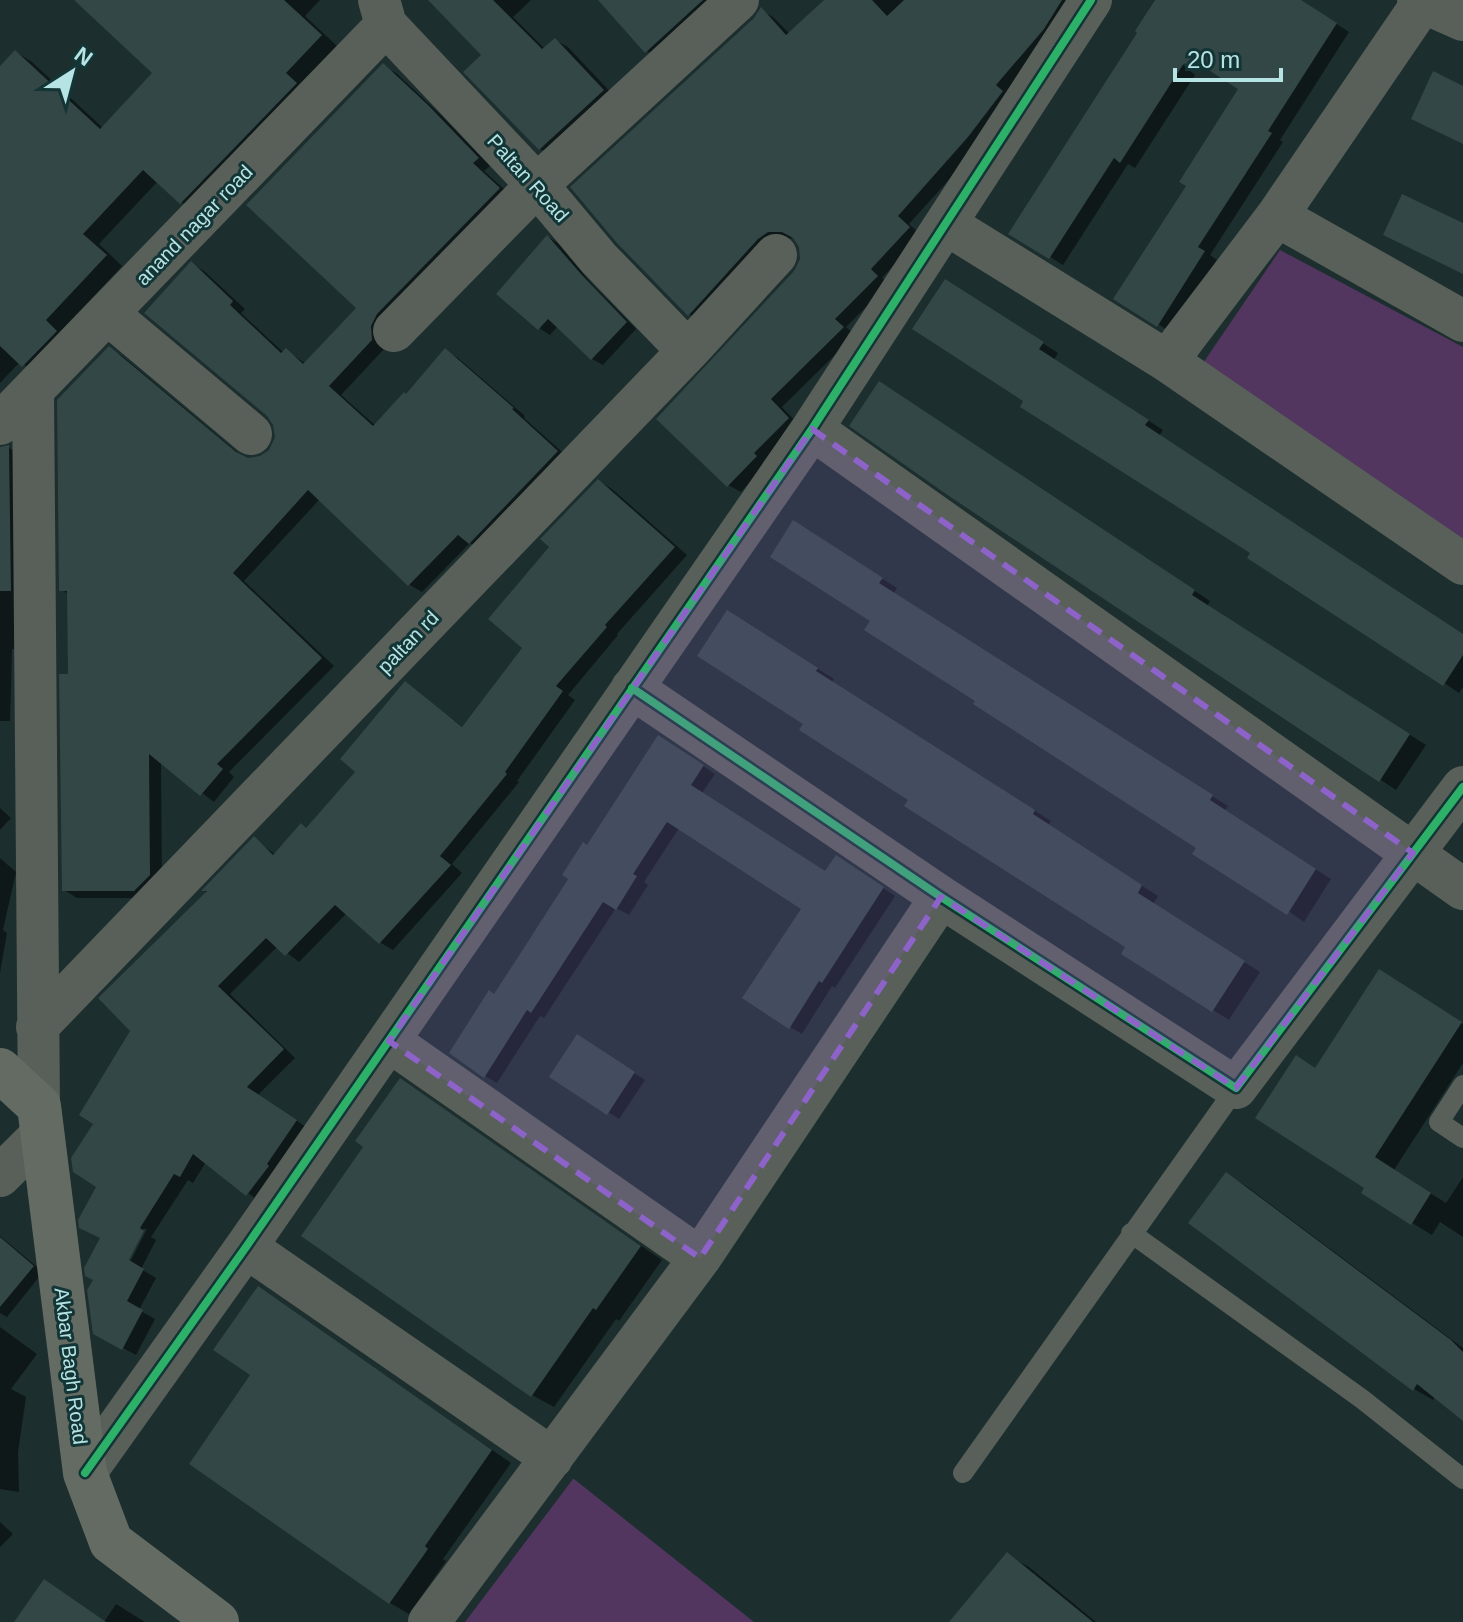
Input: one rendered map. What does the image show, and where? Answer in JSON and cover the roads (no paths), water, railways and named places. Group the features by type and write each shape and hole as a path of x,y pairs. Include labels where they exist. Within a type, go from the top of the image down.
{"street":[{"path":"394,331 537,185 738,0"},
{"path":"85,1473 246,1247 812,429 1091,0"},
{"path":"1167,361 1277,216 1421,1 1463,20"},
{"name":"Paltan Road","path":"382,12 599,259 688,351"},
{"name":"anand nagar road","path":"0,424 108,314 382,12"},
{"path":"1277,216 1463,321"},
{"path":"946,224 1167,361 1463,564"},
{"name":"paltan rd","path":"37,1027 688,351 776,255"},
{"path":"108,314 251,434"},
{"path":"0,1176 40,1120 33,392"},
{"path":"812,429 1463,889"},
{"path":"632,688 941,897 1236,1088 1463,787"},
{"path":"429,1622 700,1258 941,897"},
{"path":"389,1041 700,1258"},
{"path":"0,1070 40,1120"},
{"name":"Akbar Bagh Road","path":"40,1120 85,1473 111,1542 217,1622"},
{"path":"246,1247 552,1458"}],"lane":[{"path":"1463,1085 1439,1122 1463,1138"},
{"path":"963,1473 1236,1088"},
{"path":"1131,1233 1362,1399 1463,1479"}]}
